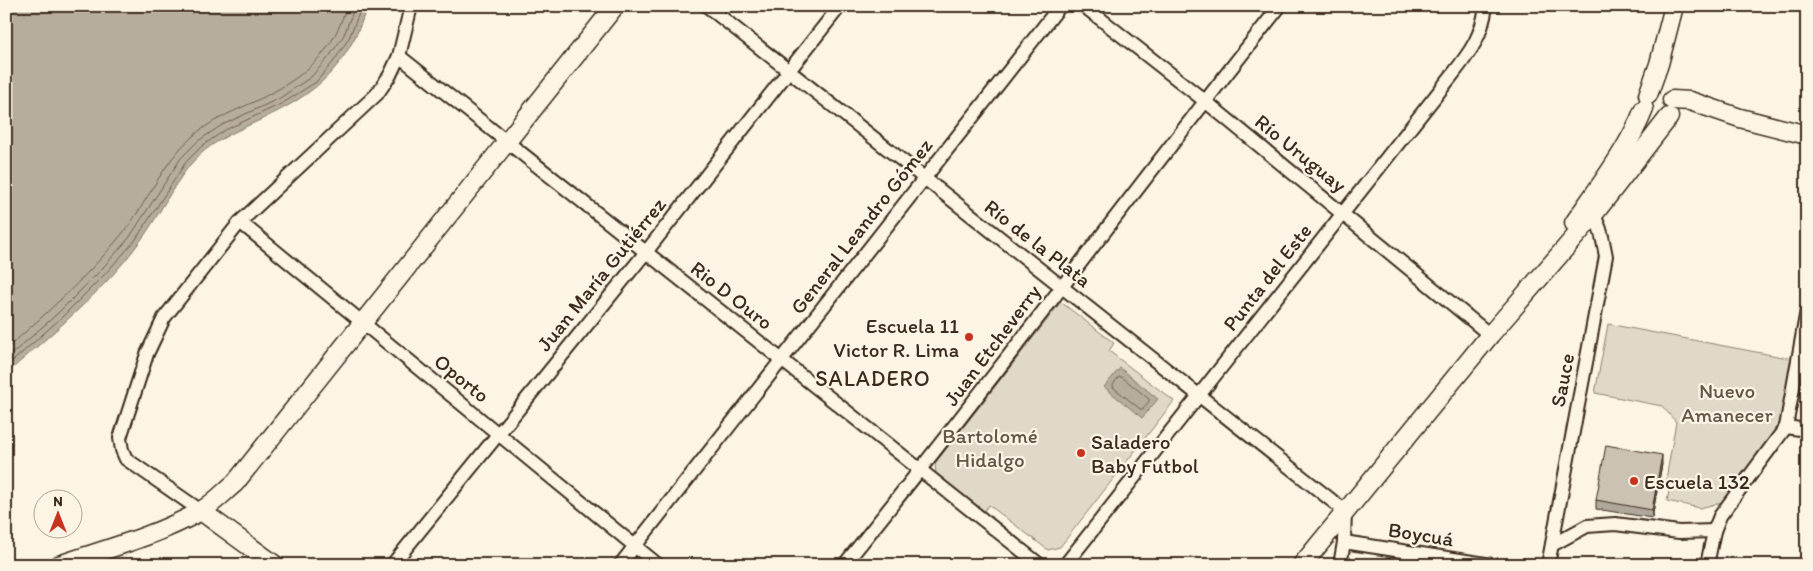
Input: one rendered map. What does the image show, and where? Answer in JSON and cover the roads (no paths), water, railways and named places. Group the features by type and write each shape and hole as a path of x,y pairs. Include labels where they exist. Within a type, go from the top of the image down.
{"street":[{"path":"274,565 126,459 120,438 147,354 164,318 240,222 377,94 390,75 399,56 410,6"},
{"path":"59,565 128,542 201,511 235,483 615,6"},
{"name":"Río de la Plata","path":"707,6 1345,511"},
{"name":"Juan María Gutiérrez","path":"392,565 646,252 840,6"},
{"name":"General Leandro Gómez","path":"620,565 1060,6"},
{"name":"Río Uruguay","path":"1084,6 1343,213 1495,330"},
{"name":"Juan Etcheverry","path":"844,565 921,470 1061,286 1280,6"},
{"name":"Punta del Este","path":"1065,565 1474,46 1484,18 1486,6"},
{"path":"1589,212 1639,122 1659,64 1674,6"},
{"name":"Rio D Ouro","path":"399,56 1040,565"},
{"path":"1659,64 1659,81 1670,106 1664,120 1654,120 1646,114 1646,102 1656,91 1670,106"},
{"path":"1302,565 1495,330 1670,106 1690,101 1740,118 1807,135"},
{"name":"Sauce","path":"1548,565 1606,256 1603,238 1589,212"},
{"name":"Oporto","path":"240,222 658,565"},
{"path":"1707,565 1714,531 1720,516 1786,427 1807,310"},
{"path":"1786,427 1807,430"},
{"path":"1340,565 1344,542 1345,511"},
{"path":"1552,546 1587,526 1615,524 1679,532 1714,531"},
{"name":"Boycuá","path":"1344,542 1492,565"}],"water":[{"path":"6,6 367,6 353,41 334,69 312,90 299,99 271,115 238,130 204,151 183,174 145,235 109,279 76,312 6,374"},
{"path":"1120,368 1158,399 1142,418 1104,387"}],"place":[{"name":"Escuela 11 Victor R. Lima","path":"969,337"},
{"name":"Saladero Baby Futbol","path":"1081,453"},
{"name":"Escuela 132","path":"1634,481"}],"district":[{"name":"SALADERO","path":"873,378"}],"park label":[{"name":"Nuevo Amanecer","path":"1727,402"},
{"name":"Bartolomé Hidalgo","path":"990,447"}]}
